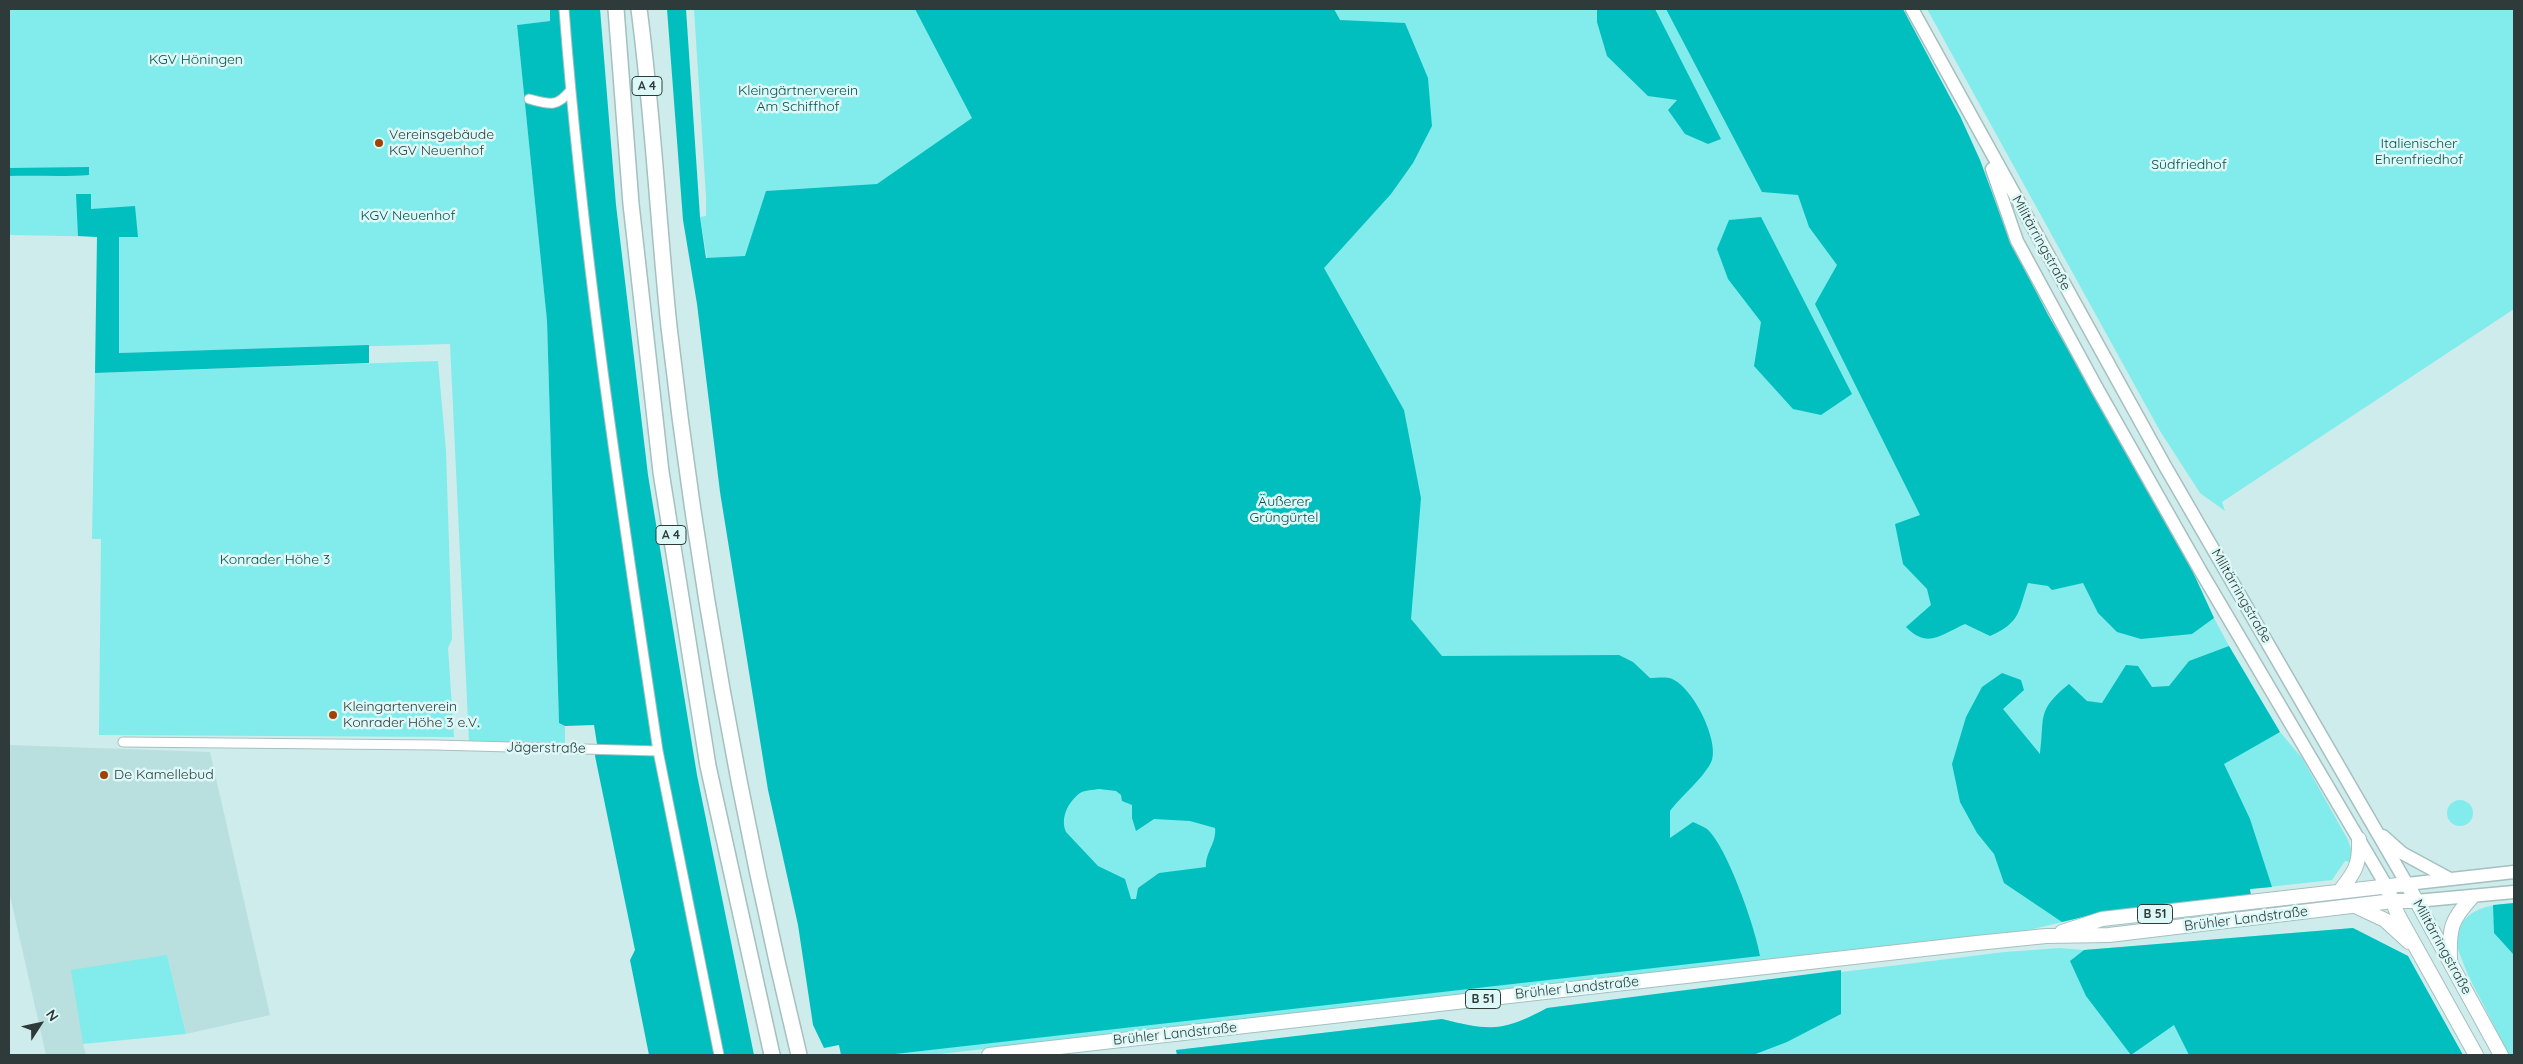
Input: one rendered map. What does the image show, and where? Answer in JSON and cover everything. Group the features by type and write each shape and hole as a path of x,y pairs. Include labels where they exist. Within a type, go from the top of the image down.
{"highway":[{"name":"A 4","path":"616,9 631,204 661,472 708,766 772,1055"},
{"name":"A 4","path":"639,9 670,329 705,584 758,874 799,1055"},
{"name":"A 4","path":"643,44 647,9"}],"main road":[{"name":"Militärringstraße","path":"1912,9 1980,136 2166,466 2407,884 2501,1055"},
{"name":"Militärringstraße","path":"1980,136 2017,241 2074,348 2200,570 2387,888 2398,915 2476,1055"},
{"path":"2375,830 2402,853 2450,880"},
{"path":"2339,892 2354,872 2360,859 2359,839"},
{"path":"2407,884 2514,872"},
{"name":"Brühler Landstraße","path":"2046,936 2102,919 2387,888 2407,884"},
{"path":"2416,901 2514,892"},
{"path":"2450,962 2449,934 2454,917 2472,897"},
{"name":"Brühler Landstraße","path":"989,1055 2046,936 2109,935 2393,900 2416,901"},
{"path":"2354,905 2385,920 2418,951"}],"street":[{"path":"564,9 570,92 582,207 617,474 658,751 719,1055"},
{"path":"529,99 549,104 561,102 570,92"},
{"name":"Jägerstraße","path":"123,742 436,745 658,751"}],"shaded area":[{"path":"9,745 210,752 270,1015 186,1034 167,955 83,1044 86,1055 46,1055 9,891"}],"green space":[{"name":"KGV Neuenhof","path":"9,9 550,9 551,21 517,25 547,321 559,723 565,726 565,743 469,742 450,344 119,353 119,237 9,235"},
{"path":"550,9 600,9 616,205 648,475 697,775 754,1055 649,1055 630,960 635,950 595,756 597,744 594,725 565,726 559,723 547,321 517,25 550,21"},
{"path":"667,9 686,9 700,217 706,258 745,256 766,191 877,184 972,118 915,9 1334,9 1340,20 1405,23 1428,78 1432,126 1413,163 1391,194 1324,268 1404,410 1421,498 1411,619 1442,656 1619,655 1633,662 1650,678 1669,678 1686,690 1707,726 1713,751 1712,760 1704,773 1670,811 1670,838 1693,822 1707,829 1715,838 1740,889 1760,956 886,1055 841,1055 839,1045 824,1048 813,1025 798,925 768,790 720,492 697,304 683,220","holes":["1099,789 1116,791 1121,795 1122,801 1132,805 1132,818 1136,831 1154,819 1190,821 1215,828 1206,867 1159,873 1138,888 1136,899 1131,899 1125,879 1098,866 1066,832 1064,827 1066,811 1080,793"]},
{"name":"Äußerer Grüngürtel","path":"694,9 1903,9 1960,116 1980,160 2009,239 2048,315 2180,544 2229,646 2280,732 2302,758 2348,840 2352,852 2352,862 2345,861 2332,880 2250,889 2251,896 2087,916 2025,931 931,1055 841,1055 700,217 706,216 706,197"},
{"path":"1597,9 1655,9 1721,139 1708,144 1685,134 1668,110 1677,100 1648,96 1607,56 1597,22"},
{"path":"1666,9 1903,9 1960,116 1980,160 2009,239 2048,315 2180,544 2214,618 2192,634 2141,639 2117,632 2098,613 2083,583 2052,590 2048,586 2028,583 2020,609 2013,621 1990,636 1965,624 1941,636 1928,639 1914,634 1906,627 1931,605 1927,589 1903,564 1895,524 1920,515 1815,304 1837,265 1809,227 1798,195 1762,192"},
{"name":"Südfriedhof","path":"1927,9 2514,9 2514,309 2222,502 2225,511 2200,493 2160,431"},
{"path":"89,167 89,175 9,176 9,168"},
{"path":"76,194 91,194 91,209 135,206 138,237 119,237 119,353 369,345 369,363 95,373 97,237 78,236"},
{"path":"1761,217 1852,394 1821,415 1793,409 1754,366 1761,322 1728,279 1717,249 1729,220"},
{"name":"Konrader Höhe 3","path":"438,361 446,451 452,639 448,648 454,737 99,735 101,539 92,539 95,373"},
{"path":"2229,646 2280,732 2224,764 2250,819 2272,887 2250,889 2251,896 2087,916 2062,922 2004,883 1994,854 1977,833 1960,802 1952,764 1966,717 1982,687 2002,673 2021,680 2024,690 2003,709 2040,754 2044,715 2051,701 2069,684 2087,701 2102,703 2126,665 2138,666 2152,687 2169,686 2189,661"},
{"path":"2460,800 2469,804 2473,813 2469,822 2460,826 2451,822 2447,813 2451,804"},
{"path":"2514,903 2514,1055 2509,1055 2468,975 2453,937 2465,919 2478,910 2494,905"},
{"path":"2514,903 2514,955 2494,933 2493,905"},
{"path":"2353,928 2408,956 2463,1055 1177,1055 1176,1050 1442,1019 1472,1026 1496,1027 1519,1022 1547,1008 2005,952 2060,948 2084,950"},
{"path":"2353,928 2408,956 2463,1055 2189,1055 2174,1025 2131,1055 2086,996 2070,961 2084,950"},
{"path":"167,955 186,1034 83,1044 71,970"},
{"path":"1841,970 1841,1014 1787,1042 1753,1055 1177,1055 1176,1050 1442,1019 1472,1026 1496,1027 1519,1022 1547,1008"}],"place":[{"name":"Vereinsgebäude KGV Neuenhof","path":"379,143"},
{"name":"Kleingartenverein Konrader Höhe 3 e.V.","path":"333,715"},
{"name":"De Kamellebud","path":"104,775"}],"park label":[{"name":"KGV Höningen","path":"196,60"},
{"name":"Kleingärtnerverein Am Schiffhof","path":"798,99"},
{"name":"Italienischer Ehrenfriedhof","path":"2419,152"}]}
